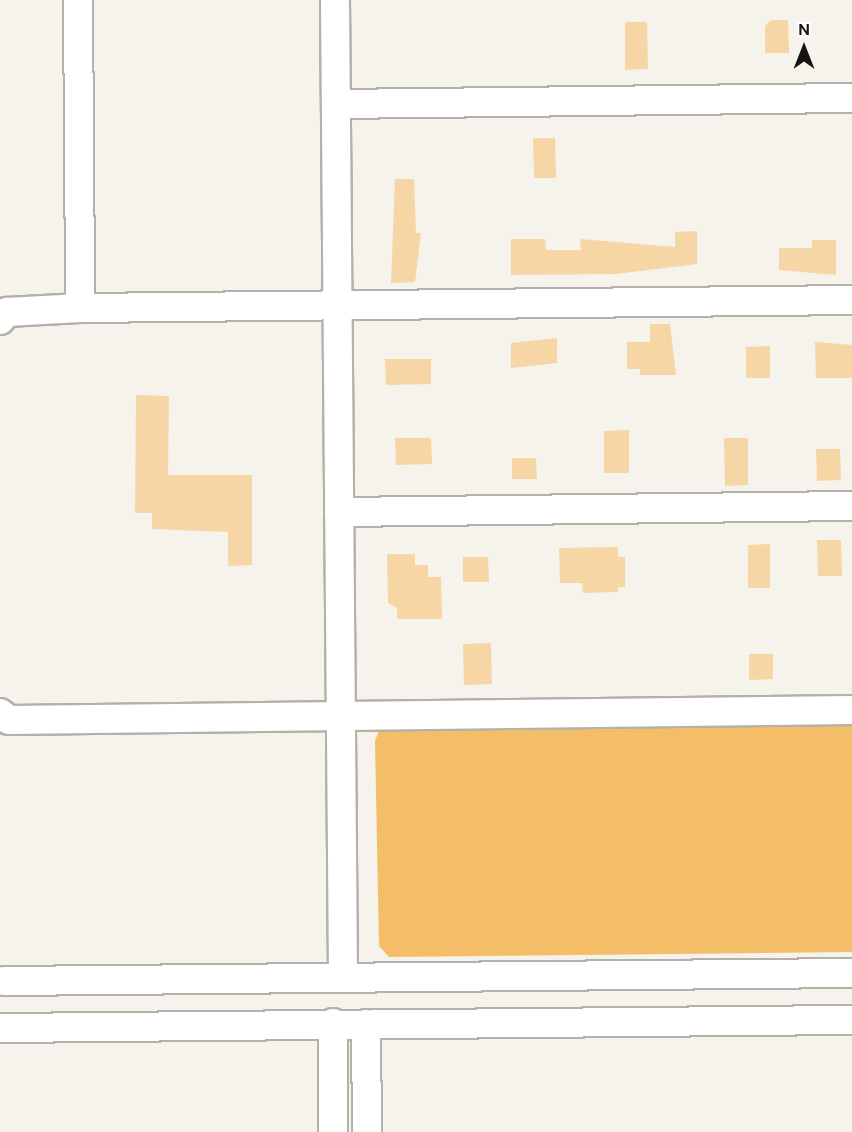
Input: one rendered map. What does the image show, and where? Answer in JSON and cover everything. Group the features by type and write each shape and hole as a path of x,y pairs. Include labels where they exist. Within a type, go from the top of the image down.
{"street":[{"path":"78,0 80,308"},
{"path":"335,0 343,976"},
{"path":"336,104 852,98"},
{"path":"0,320 8,312 80,308 852,300"},
{"path":"339,512 852,506"},
{"path":"0,713 9,720 852,710"},
{"path":"4,981 343,976 852,973"},
{"path":"0,1028 333,1023 852,1020"},
{"path":"333,1023 333,1132"},
{"path":"366,1024 367,1132"}],"shaded area":[{"path":"852,716 852,952 389,957 379,946 375,741 380,728"}],"building":[{"path":"771,20 788,20 789,53 765,53 765,26"},
{"path":"625,22 647,22 648,69 625,70"},
{"path":"533,138 555,138 556,178 534,178"},
{"path":"395,179 414,179 416,233 421,233 415,282 391,283"},
{"path":"697,231 697,264 616,274 511,275 511,239 545,239 546,250 581,250 580,239 675,247 675,232"},
{"path":"812,240 836,240 836,275 779,270 779,248 812,248"},
{"path":"650,324 670,324 676,375 640,375 640,369 627,369 627,342 650,342"},
{"path":"557,338 557,363 511,368 511,343"},
{"path":"815,342 852,345 852,378 816,378"},
{"path":"770,346 770,378 746,378 746,347"},
{"path":"385,359 431,359 431,384 386,385"},
{"path":"136,395 169,396 168,475 252,475 252,565 228,566 228,532 152,529 152,513 135,513"},
{"path":"629,430 629,473 604,473 604,431"},
{"path":"395,438 431,438 432,464 396,465"},
{"path":"724,438 748,438 748,485 725,486"},
{"path":"816,449 840,449 841,480 817,481"},
{"path":"512,458 536,458 537,479 512,479"},
{"path":"817,540 841,540 842,576 818,576"},
{"path":"770,544 770,588 748,588 748,545"},
{"path":"618,547 618,557 625,557 625,587 618,587 618,592 583,593 582,583 560,583 559,548"},
{"path":"387,554 415,554 415,565 428,565 428,577 441,577 442,619 397,619 397,608 388,603"},
{"path":"463,557 488,557 489,582 463,582"},
{"path":"491,643 492,684 464,685 463,644"},
{"path":"749,654 773,654 773,679 749,680"}]}
